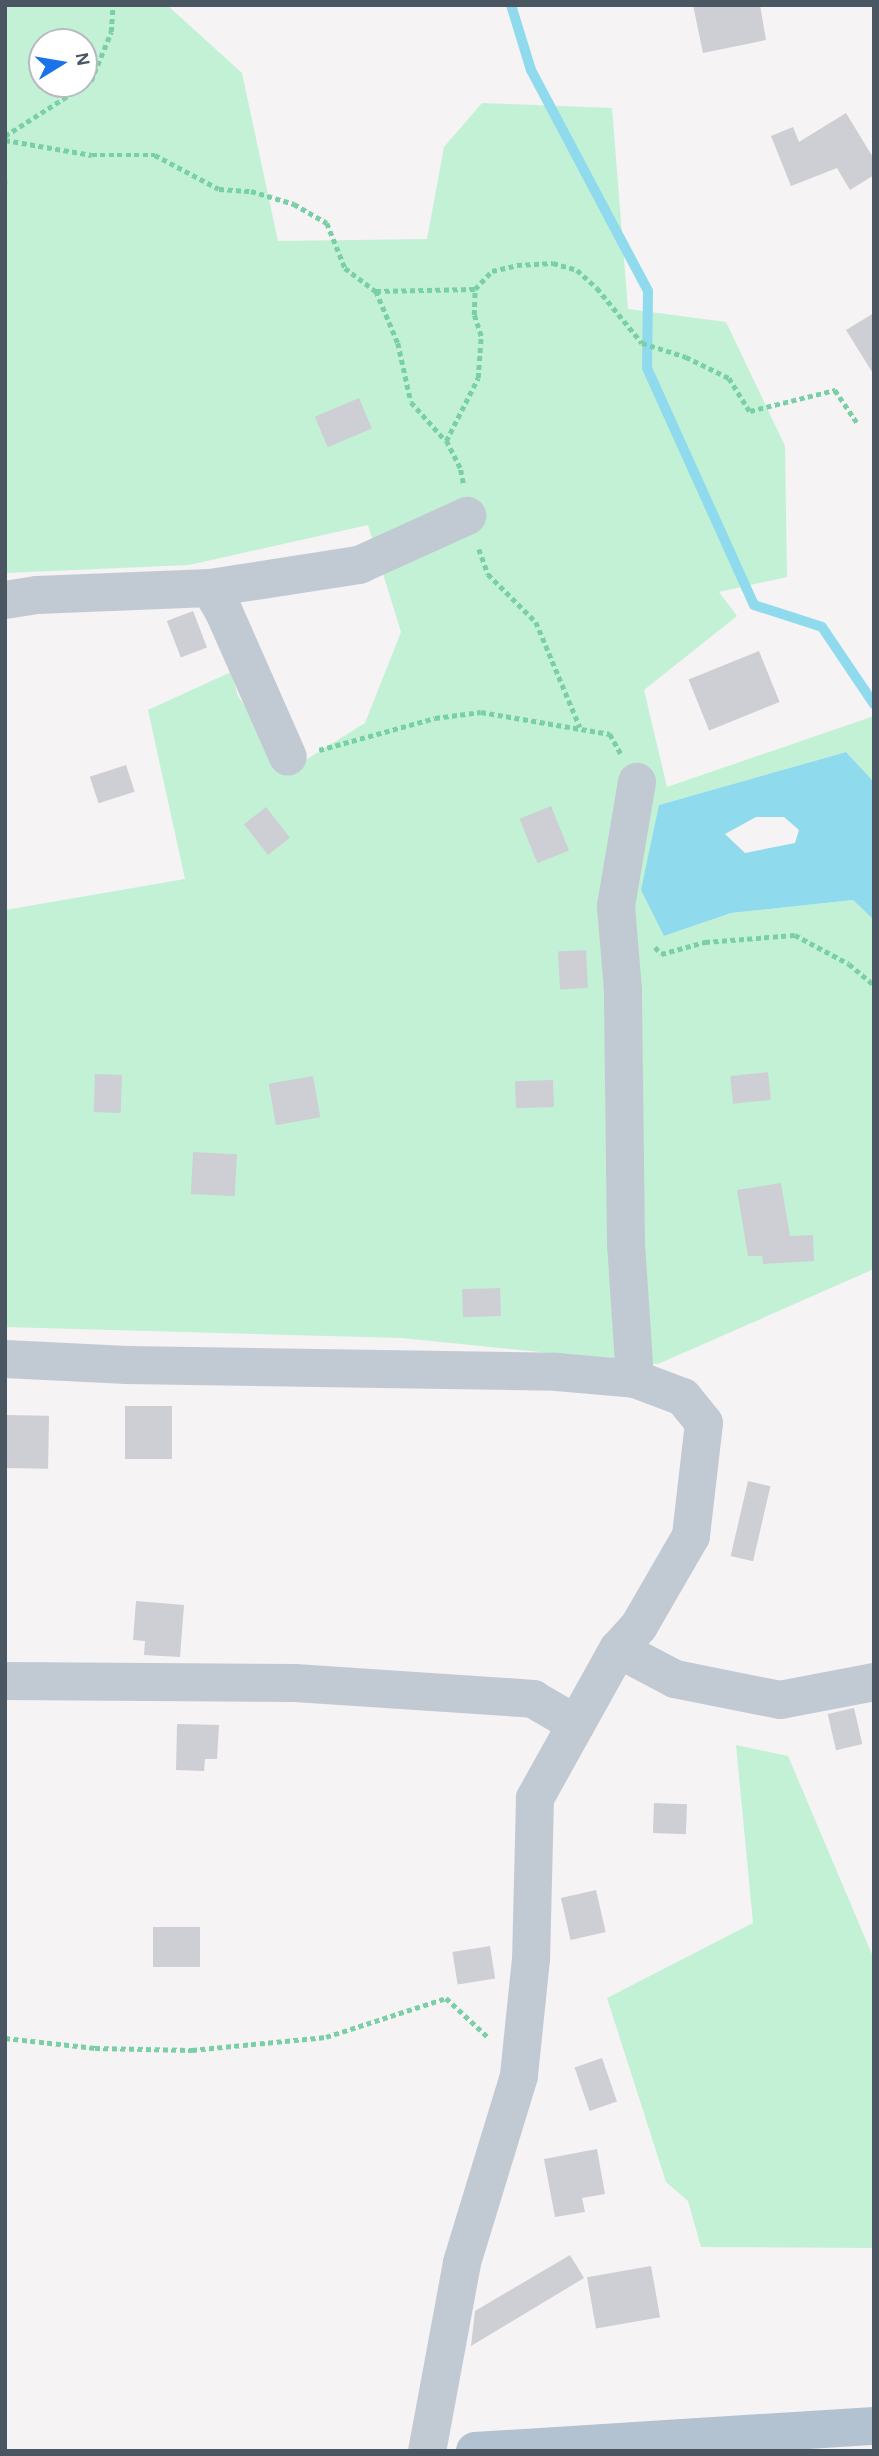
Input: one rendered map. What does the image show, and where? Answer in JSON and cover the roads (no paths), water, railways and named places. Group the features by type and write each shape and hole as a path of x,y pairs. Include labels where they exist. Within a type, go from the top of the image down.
{"main road":[{"path":"475,2451 874,2426"}],"street":[{"path":"5,600 37,595 182,587 210,589 359,565 467,516"},
{"path":"210,589 225,612 288,757"},
{"path":"635,1379 626,1244 624,990 616,906 637,782"},
{"path":"5,1359 127,1365 557,1372 635,1379 683,1398 704,1423 691,1536 639,1626 618,1649 535,1798 531,1959 519,2076 462,2263 428,2451"},
{"path":"618,1649 675,1679 780,1700 874,1682"},
{"path":"5,1681 295,1682 533,1699 576,1724"}],"water":[{"path":"846,752 874,782 874,920 853,900 731,913 664,936 641,890 659,805","holes":["756,817 784,817 799,830 795,843 745,853 725,834"]}],"waterway":[{"path":"511,5 531,70 648,291 647,368 754,605 822,627 874,704"}]}
